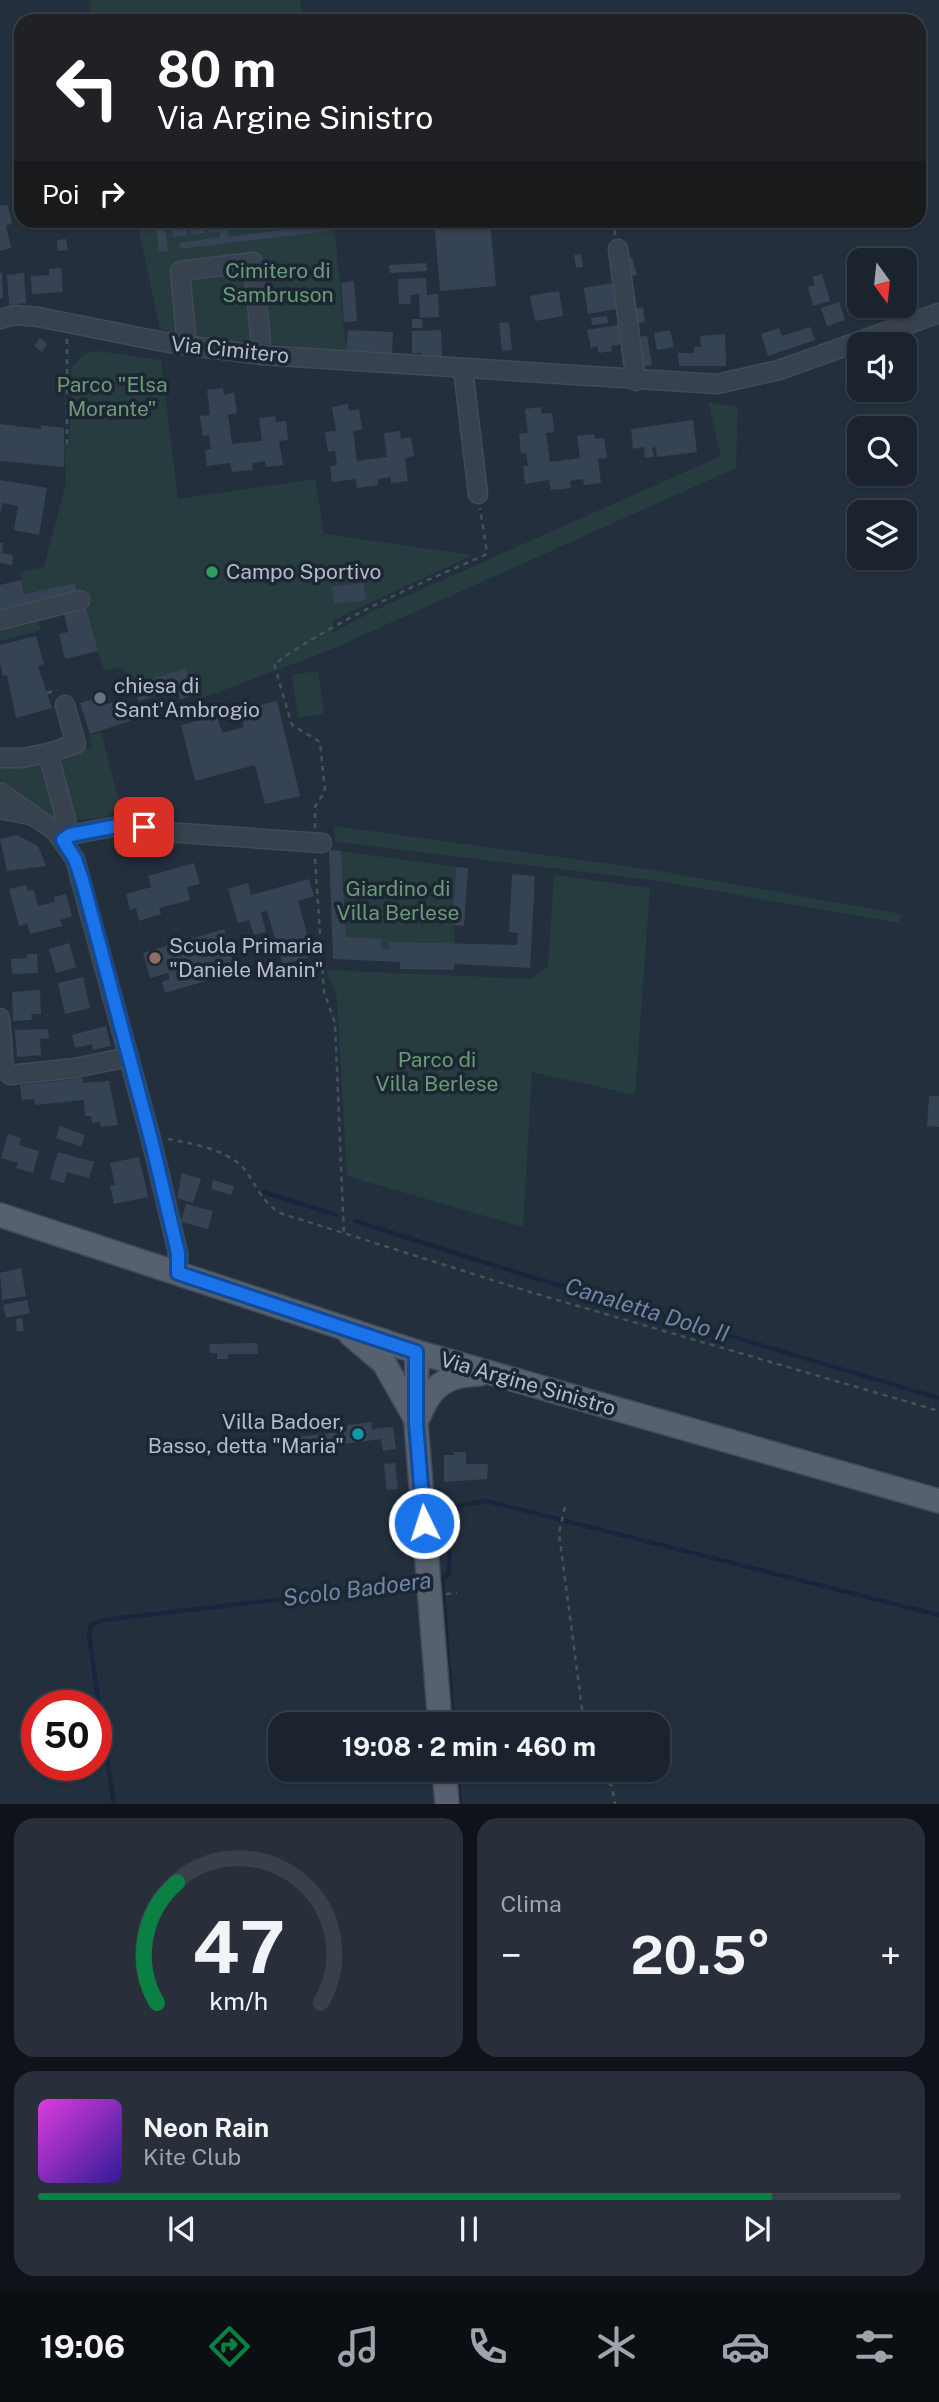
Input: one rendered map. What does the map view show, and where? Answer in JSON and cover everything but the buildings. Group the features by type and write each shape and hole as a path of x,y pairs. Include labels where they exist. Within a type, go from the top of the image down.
{"main road":[{"name":"Via Argine Sinistro","path":"0,1215 416,1352 939,1502"},
{"path":"341,1326 383,1363 397,1383 416,1423"},
{"path":"416,1352 416,1423 436,1586 440,1712"},
{"path":"416,1423 425,1401 442,1380 460,1374 494,1374"},
{"path":"445,1782 447,1804"}],"street":[{"path":"618,249 636,381"},
{"path":"187,346 180,271 253,262 262,355"},
{"name":"Via Cimitero","path":"0,319 15,315 38,317 187,346 262,355 709,384 740,381 939,313"},
{"path":"463,369 478,494"},
{"path":"0,620 80,600"},
{"path":"0,758 48,755 76,744 63,697"},
{"path":"48,755 66,820"},
{"path":"0,792 48,825 63,840 79,869 152,1143 178,1253 178,1273"},
{"path":"0,809 30,815"},
{"path":"63,840 70,835 128,824 166,832 319,843"},
{"path":"0,1018 4,1068 10,1074 75,1068 129,1057"}],"path":[{"path":"67,335 67,444"},
{"path":"344,1234 335,1023 324,992 319,843 315,807 325,791 320,742 292,725 274,664 318,632 387,597 485,555 487,553 478,494"},
{"path":"47,693 63,697"},
{"path":"152,1143 169,1139 230,1157 244,1169 267,1205 279,1213 543,1296 939,1411"},
{"path":"565,1507 560,1531 583,1712"},
{"path":"436,1586 457,1593"},
{"path":"608,1782 612,1786 615,1804"}],"green space":[{"path":"300,0 302,14 92,14 89,1"},
{"name":"Cimitero di Sambruson","path":"138,228 335,228 346,351 161,334"},
{"name":"Parco \"Elsa Morante\"","path":"98,351 161,360 178,499 315,479 324,534 473,555 333,620 332,633 373,611 721,456 708,402 738,407 736,468 330,650 197,700 186,668 129,687 123,668 104,670 75,583 24,594 20,572 44,567 66,483 64,444 69,443 72,367 84,354"},
{"path":"37,618 41,630 0,641 0,628"},
{"path":"318,671 324,714 298,718 292,675"},
{"path":"101,732 121,809 96,818 70,819 57,760 59,756 92,747 89,735"},
{"path":"35,761 42,762 61,818 54,818 0,779 0,769"},
{"path":"334,826 654,870 901,914 900,923 651,880 338,842 335,841"},
{"name":"Giardino di Villa Berlese","path":"341,851 456,867 452,925 455,928 454,944 389,942 389,949 381,948 382,940 346,937"},
{"name":"Parco di Villa Berlese","path":"554,875 650,888 635,1095 532,1072 523,1227 347,1176 337,998 326,970 532,979 548,966"}],"waterway":[{"name":"Canaletta Dolo II","path":"264,1192 336,1215"},
{"name":"Canaletta Dolo II","path":"355,1221 521,1274 939,1398"},
{"name":"Scolo Badoera","path":"434,1581 447,1576 449,1570 450,1514 462,1505 486,1501 939,1615"},
{"path":"442,1579 452,1712"},
{"name":"Scolo Badoera","path":"114,1804 89,1637 91,1625 103,1620 422,1583"},
{"path":"458,1782 460,1804"}],"place":[{"name":"Campo Sportivo","path":"212,572"},
{"name":"chiesa di Sant'Ambrogio","path":"100,698"},
{"name":"Scuola Primaria \"Daniele Manin\"","path":"155,958"},
{"name":"Villa Badoer, Basso, detta \"Maria\"","path":"358,1434"}],"route":[{"path":"144,827 128,824 70,835 63,840 75,859 83,883 152,1143 178,1253 178,1273 416,1352 416,1423 424,1523"}]}
